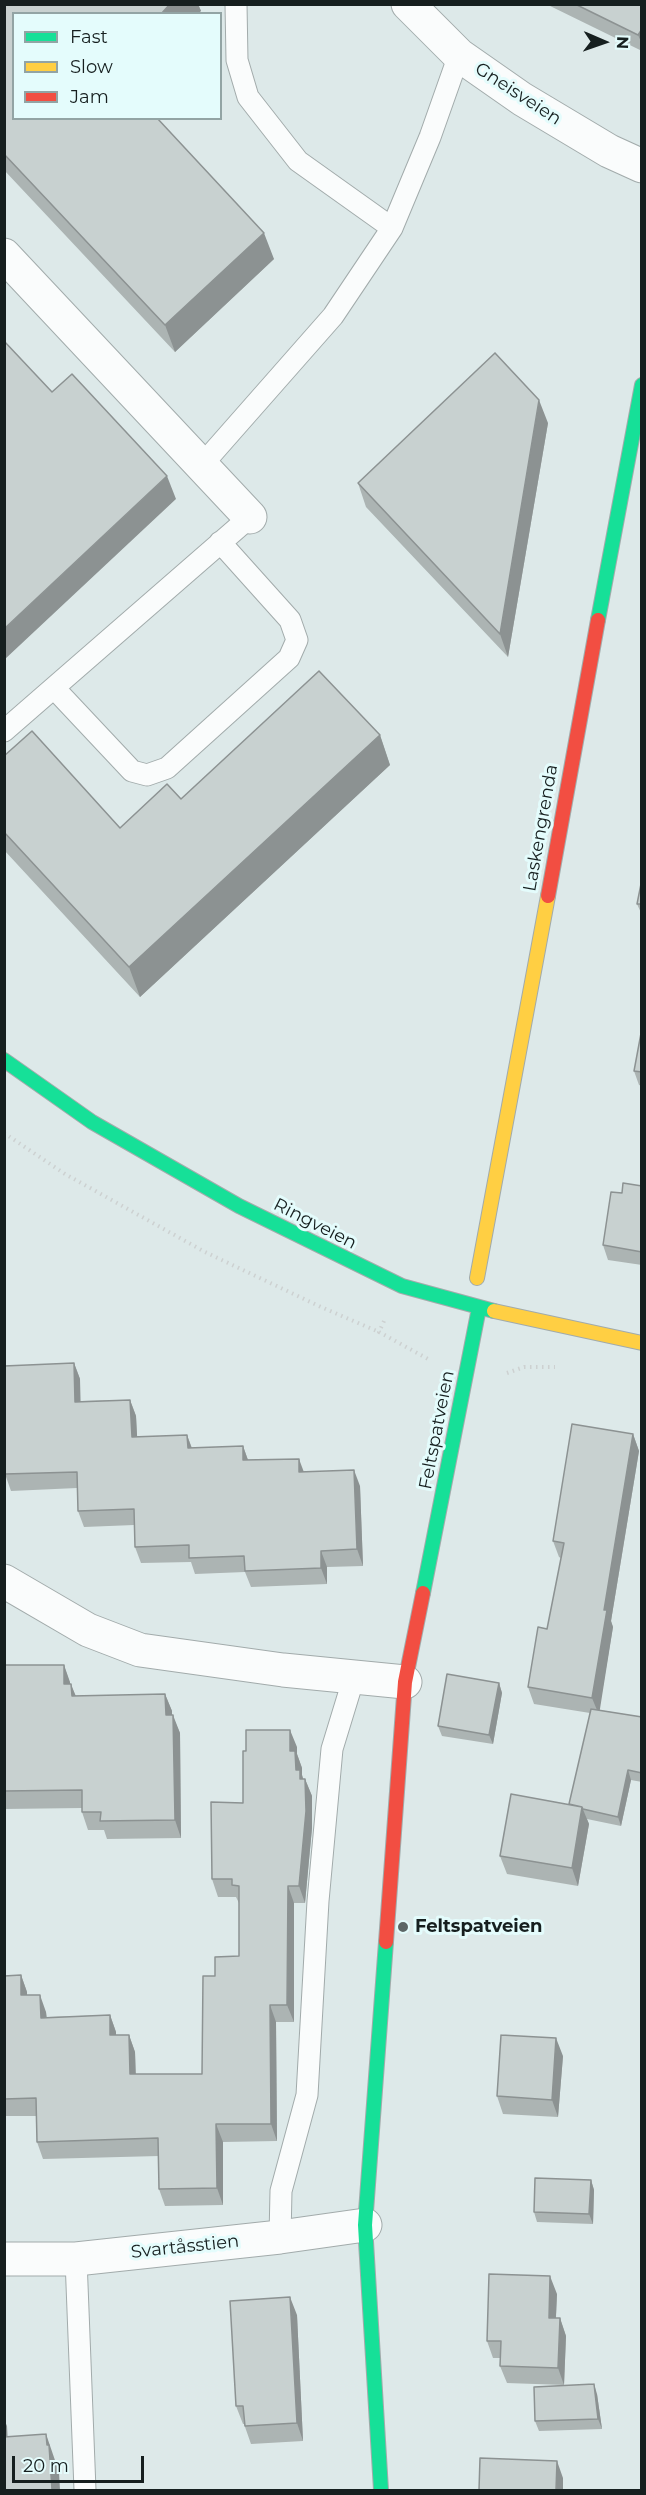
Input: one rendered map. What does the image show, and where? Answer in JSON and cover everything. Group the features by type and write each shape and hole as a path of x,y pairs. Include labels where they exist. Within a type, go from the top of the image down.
{"street":[{"name":"Gneisveien","path":"408,4 459,55 522,99 609,151 642,166"},
{"path":"4,255 250,516"},
{"name":"Laskengrenda","path":"477,1278 642,385"},
{"name":"Ringveien","path":"4,1060 92,1122 239,1206 402,1286 479,1308 642,1343"},
{"name":"Feltspatveien","path":"381,2490 365,2225 405,1682 479,1308"},
{"path":"4,1581 88,1630 140,1650 222,1662 405,1682"},
{"name":"Svartåsstien","path":"4,2259 76,2259 280,2237 365,2225"}],"lane":[{"path":"236,4 237,60 248,97 298,161 392,228"},
{"path":"201,466 333,316 392,228 430,137 459,55"},
{"path":"4,731 250,516"},
{"path":"54,688 132,771 147,775 167,768 289,658 297,640 290,620 220,542"},
{"path":"280,2237 281,2191 307,2095 318,1901 332,1749 354,1677"},
{"path":"76,2259 85,2490"}],"path":[{"path":"4,1133 65,1174 168,1233 263,1280 379,1332 432,1361"},
{"path":"379,1332 387,1314"},
{"path":"503,1374 524,1367 564,1368"}],"building":[{"path":"4,4 170,4 163,12 12,12 12,120 159,120 264,233 165,325 4,154"},
{"path":"575,4 642,4 642,29 638,35"},
{"path":"4,341 52,392 72,374 167,476 4,629"},
{"path":"495,353 539,400 500,634 358,483"},
{"path":"319,671 380,735 129,967 4,832 4,756 32,731 120,828 167,784 181,799"},
{"path":"642,879 642,904 637,904"},
{"path":"642,1028 642,1072 634,1071"},
{"path":"623,1183 642,1186 642,1252 603,1245 611,1192 622,1193"},
{"path":"74,1363 75,1402 130,1400 132,1437 187,1435 188,1448 243,1446 243,1460 299,1459 299,1472 354,1470 357,1549 321,1551 321,1568 245,1571 244,1556 189,1558 189,1545 135,1547 134,1509 78,1511 77,1472 5,1474 4,1366"},
{"path":"572,1424 633,1434 592,1698 528,1687 538,1627 547,1629 564,1543 553,1541"},
{"path":"4,1665 64,1665 64,1684 71,1684 72,1696 165,1694 166,1715 173,1715 175,1820 100,1821 101,1812 82,1812 82,1790 4,1791"},
{"path":"447,1674 499,1683 489,1735 438,1726"},
{"path":"591,1709 642,1717 642,1773 628,1770 618,1817 569,1804"},
{"path":"246,1730 290,1730 290,1751 295,1751 296,1770 300,1770 300,1779 305,1779 306,1811 299,1886 288,1886 287,2005 270,2005 271,2124 216,2124 217,2188 159,2189 158,2138 37,2142 36,2098 4,2099 4,1976 21,1975 21,1995 40,1995 41,2018 110,2015 110,2035 129,2035 130,2074 202,2074 203,1976 215,1976 215,1957 239,1956 239,1886 232,1885 232,1879 212,1879 211,1802 243,1803 243,1751 246,1751"},
{"path":"511,1794 582,1807 572,1868 500,1856"},
{"path":"501,2035 556,2038 552,2100 497,2096"},
{"path":"535,2178 591,2180 589,2214 534,2212"},
{"path":"489,2274 550,2276 549,2318 560,2318 558,2368 500,2366 501,2341 487,2341"},
{"path":"290,2297 297,2423 245,2426 243,2406 236,2406 230,2301"},
{"path":"594,2384 598,2419 535,2421 534,2387"},
{"path":"46,2434 47,2445 49,2445 52,2490 4,2490 4,2437"},
{"path":"480,2458 557,2461 556,2490 479,2490"}],"traffic: fast":[{"path":"598,620 642,385"},
{"path":"4,1060 92,1122 239,1206 402,1286 494,1311"},
{"path":"423,1593 479,1308"},
{"path":"381,2490 365,2225 386,1942"}],"traffic: slow":[{"path":"477,1278 548,896"},
{"path":"494,1311 642,1343"}],"traffic: jam":[{"path":"548,896 598,620"},
{"path":"386,1942 405,1682 423,1593"}],"place":[{"name":"Feltspatveien","path":"403,1927"}]}
